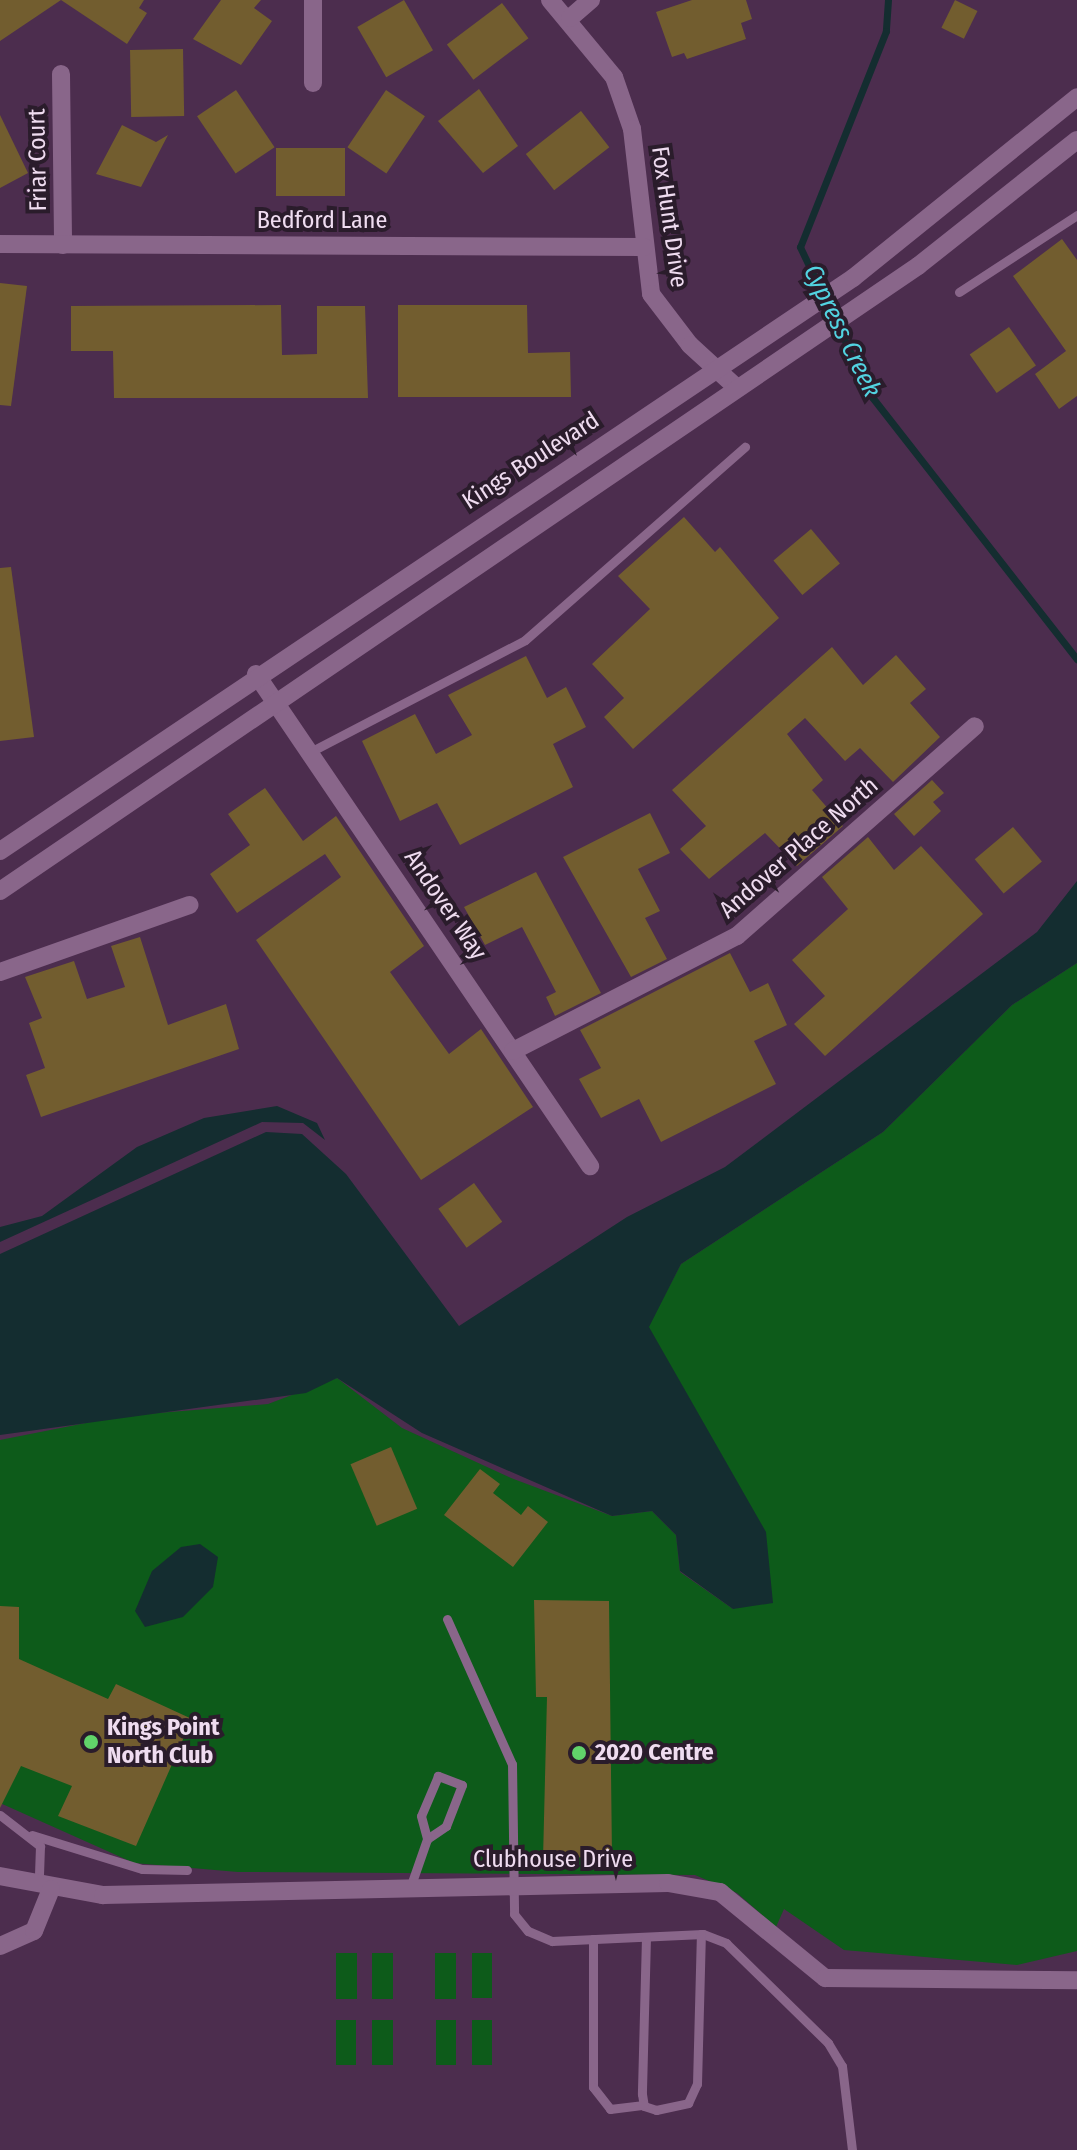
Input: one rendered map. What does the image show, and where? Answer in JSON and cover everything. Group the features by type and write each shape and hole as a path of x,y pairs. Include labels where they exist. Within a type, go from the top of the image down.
{"street":[{"path":"313,0 313,83"},
{"name":"Fox Hunt Drive","path":"550,0 570,18 614,77 632,129 651,294 716,369 737,388"},
{"path":"570,18 591,0"},
{"name":"Friar Court","path":"61,74 63,245"},
{"name":"Kings Boulevard","path":"0,851 256,674 853,278 1077,97"},
{"path":"0,891 276,700 864,303 1077,140"},
{"name":"Bedford Lane","path":"0,244 644,247"},
{"name":"Andover Way","path":"256,674 312,751 590,1166"},
{"name":"Andover Place North","path":"513,1051 737,936 975,726"},
{"path":"0,972 189,905"},
{"name":"Clubhouse Drive","path":"0,1876 45,1888 103,1895 411,1885 668,1883 720,1892 825,1978 1077,1980"},
{"path":"0,1946 34,1931 45,1888"}],"lane":[{"path":"959,292 1077,215"},
{"path":"312,751 525,640 745,447"},
{"path":"447,1619 512,1764 514,1914 528,1931 552,1941 701,1934 756,1966 828,2043 846,2080 852,2150"},
{"path":"411,1885 427,1839 421,1816 438,1776 462,1785 446,1826 427,1839"},
{"path":"0,1815 32,1835 142,1869 187,1870"},
{"path":"32,1835 40,1846 45,1888"},
{"path":"593,1939 593,2087 610,2109 644,2105 675,2109 688,2103 697,2084 701,1934"},
{"path":"644,2105 646,1937"}],"green space":[{"path":"1077,963 1077,1951 1017,1965 844,1950 784,1909 776,1927 737,1893 695,1875 238,1872 134,1863 0,1803 0,1440 121,1416 268,1404 337,1378 402,1428 511,1478 612,1516 652,1511 676,1535 680,1572 733,1609 765,1532 648,1327 681,1264 883,1132 1012,1005"},
{"path":"336,1953 357,1953 357,1999 336,1999"},
{"path":"372,1953 393,1953 393,1999 372,1999"},
{"path":"435,1953 456,1953 456,1999 435,1999"},
{"path":"472,1953 492,1953 492,1998 472,1998"},
{"path":"336,2020 356,2020 356,2065 336,2065"},
{"path":"372,2020 393,2020 393,2065 372,2065"},
{"path":"436,2020 456,2020 456,2065 436,2065"},
{"path":"472,2020 492,2020 492,2065 472,2065"}],"shaded area":[{"path":"1077,881 1077,963 1012,1005 883,1132 681,1264 649,1327 766,1532 773,1603 733,1609 680,1571 676,1535 652,1511 612,1516 422,1433 337,1378 306,1393 0,1435 0,1254 266,1132 302,1134 346,1174 459,1326 627,1217 725,1167 1037,932"},
{"path":"277,1106 317,1123 325,1140 303,1123 262,1122 0,1242 0,1227 42,1216 137,1147 204,1118"},
{"path":"200,1544 218,1557 213,1587 183,1617 145,1627 135,1611 152,1571 181,1547"}],"building":[{"path":"0,0 61,0 0,41"},
{"path":"61,0 144,0 139,8 147,13 127,44"},
{"path":"221,0 261,0 254,8 272,21 241,65 193,39"},
{"path":"404,0 433,50 386,77 357,27"},
{"path":"692,0 746,0 752,19 741,23 746,39 687,59 684,53 672,57 656,12"},
{"path":"955,0 977,11 964,39 941,28"},
{"path":"502,3 528,38 473,80 447,45"},
{"path":"183,49 184,116 131,117 130,50"},
{"path":"479,89 518,146 483,173 438,121"},
{"path":"236,90 275,147 236,173 197,116"},
{"path":"386,90 425,116 386,173 347,147"},
{"path":"581,111 609,147 554,190 526,154"},
{"path":"0,115 28,173 0,188"},
{"path":"122,125 156,142 168,135 141,187 96,174"},
{"path":"276,148 345,148 345,196 276,196"},
{"path":"1062,239 1077,260 1077,396 1059,409 1035,374 1066,351 1013,276"},
{"path":"0,283 27,286 11,406 0,405"},
{"path":"281,305 282,355 317,354 317,306 365,306 368,398 114,398 113,351 71,351 71,306"},
{"path":"398,305 527,305 528,353 570,352 571,397 398,397"},
{"path":"1009,327 1036,366 997,393 970,355"},
{"path":"684,517 715,552 720,547 779,618 633,749 604,717 624,698 592,664 650,609 618,576"},
{"path":"811,529 840,563 802,595 773,560"},
{"path":"11,567 34,737 0,741 0,568"},
{"path":"832,647 863,685 896,655 926,689 910,703 940,737 893,782 860,748 845,761 805,718 787,734 823,780 812,790 843,826 797,866 765,833 709,879 680,849 706,826 672,790"},
{"path":"526,656 547,698 566,687 586,727 553,744 573,787 460,845 437,803 400,821 362,741 415,714 436,754 472,735 448,695"},
{"path":"932,780 944,793 933,802 941,811 914,836 894,814"},
{"path":"265,788 303,841 336,816 424,946 390,972 449,1054 481,1029 533,1107 421,1180 256,940 341,877 325,854 237,913 210,874 250,845 228,814"},
{"path":"650,813 670,853 638,869 660,911 645,918 667,959 631,977 563,857"},
{"path":"1013,827 1042,861 1004,894 975,859"},
{"path":"868,837 894,870 921,846 983,914 825,1056 794,1024 825,996 792,960 848,909 822,877"},
{"path":"536,872 601,993 555,1016 546,997 556,992 522,927 485,945 464,907"},
{"path":"140,937 168,1025 226,1004 239,1049 41,1117 26,1075 45,1068 29,1023 42,1018 25,977 74,961 87,999 125,987 111,946"},
{"path":"730,953 750,992 768,983 787,1025 754,1041 776,1084 661,1142 639,1099 601,1118 579,1079 601,1068 580,1030"},
{"path":"474,1183 502,1222 467,1248 438,1209"},
{"path":"391,1447 417,1509 377,1526 350,1464"},
{"path":"480,1469 500,1484 493,1493 521,1515 528,1506 548,1522 513,1567 444,1515"},
{"name":"2020 Centre","path":"534,1600 609,1601 612,1856 543,1859 547,1697 536,1697"},
{"name":"Kings Point North Club","path":"0,1606 19,1607 19,1659 108,1699 116,1684 192,1719 136,1846 58,1816 72,1786 21,1766 0,1808"}],"waterway":[{"name":"Cypress Creek","path":"888,0 886,31 800,247 872,397 1077,659"}],"place":[{"name":"Kings Point North Club","path":"91,1742"},
{"name":"2020 Centre","path":"579,1753"}]}
